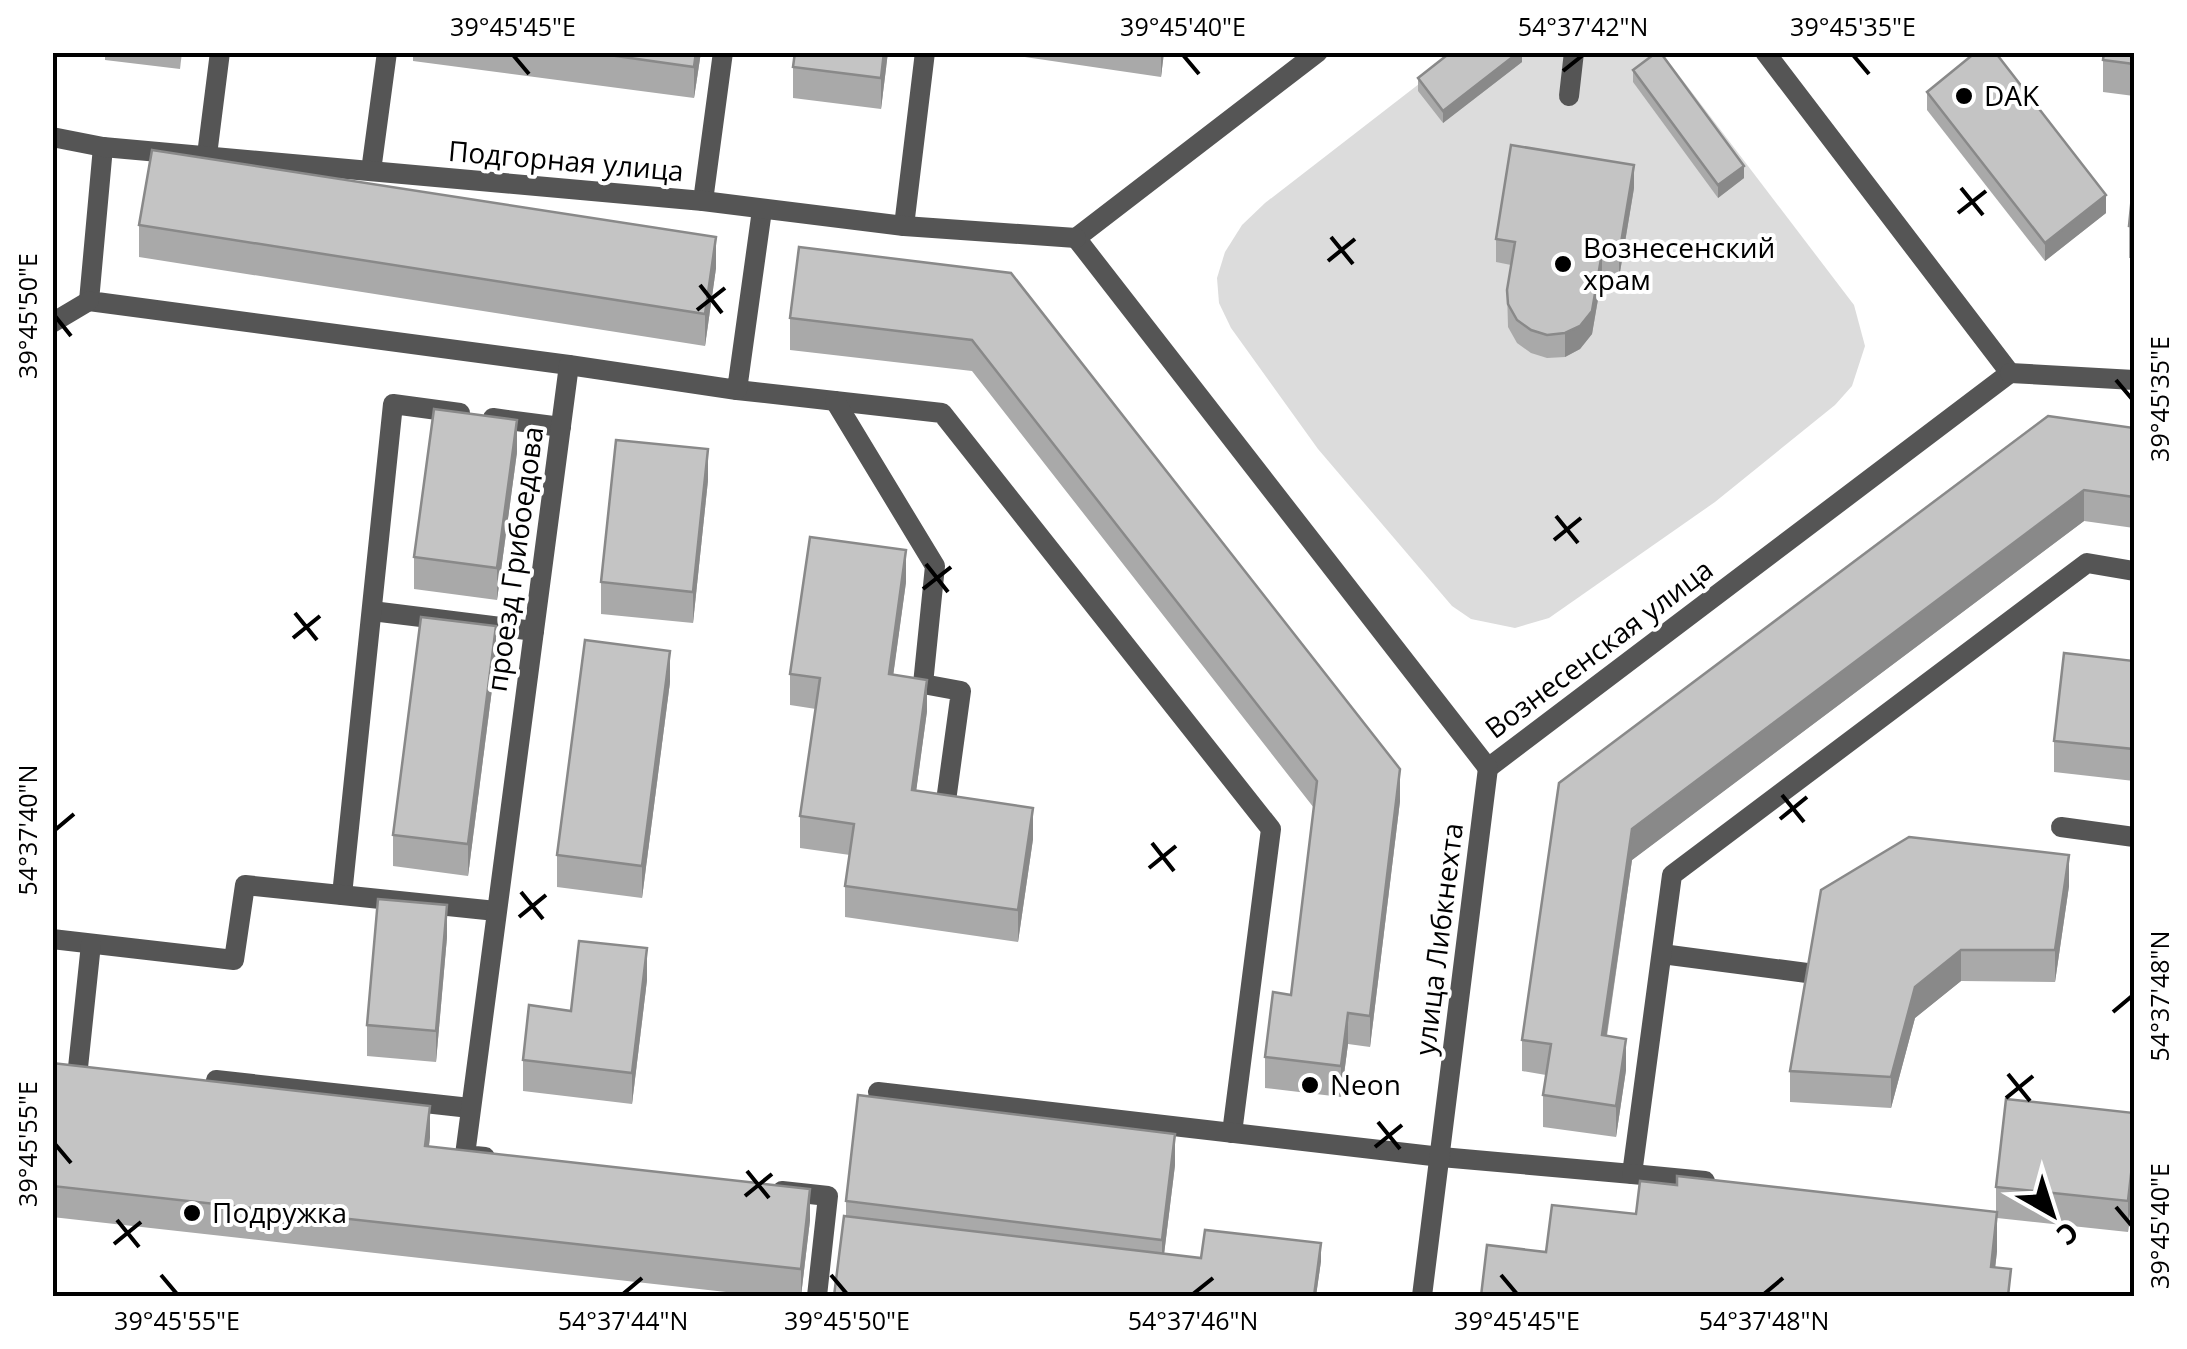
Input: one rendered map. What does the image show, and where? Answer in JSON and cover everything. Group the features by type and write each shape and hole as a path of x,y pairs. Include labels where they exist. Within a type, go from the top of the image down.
{"street":[{"path":"207,155 220,52"},
{"path":"371,171 387,52"},
{"path":"704,202 723,52"},
{"path":"904,226 926,52"},
{"path":"1076,238 1318,52"},
{"path":"1569,96 1574,52"},
{"path":"1765,52 2010,374 2134,380"},
{"name":"Подгорная улица","path":"52,137 102,147 704,202 904,226 1076,238"},
{"path":"89,301 102,147"},
{"path":"737,390 762,210"},
{"name":"Вознесенская улица","path":"1076,238 1488,768 2010,374"},
{"path":"52,322 89,301 737,390 942,414 1271,829 1232,1132"},
{"name":"проезд Грибоедова","path":"503,1160 465,1155 569,365"},
{"path":"835,401 935,566 923,684 961,692 946,801"},
{"path":"342,896 394,404 561,428"},
{"path":"1632,1174 1672,875 2087,563 2134,570"},
{"path":"372,611 534,631"},
{"name":"улица Либкнехта","path":"1422,1296 1488,768"},
{"path":"2061,828 2134,837"},
{"path":"52,939 234,960 245,885 496,911"},
{"path":"77,1077 91,944"},
{"path":"1662,954 1806,974"},
{"path":"216,1080 470,1108"},
{"path":"878,1092 1726,1184"},
{"path":"770,1190 828,1196 817,1296"}],"shaded area":[{"path":"1459,53 1662,53 1854,305 1865,346 1852,386 1835,405 1715,502 1549,618 1515,628 1471,619 1452,606 1318,449 1231,328 1219,303 1217,278 1225,252 1242,225"}],"building":[{"path":"588,52 696,52 694,67"},
{"path":"795,52 884,52 881,78 793,67"},
{"path":"1451,52 1519,52 1443,111 1418,78"},
{"path":"1657,52 1744,166 1718,185 1633,70"},
{"path":"1976,52 1995,52 2106,195 2045,243 1927,92"},
{"path":"2104,52 2134,52 2134,64 2103,60"},
{"name":"Вознесенский храм","path":"1511,145 1634,165 1619,255 1602,253 1592,311 1580,326 1565,333 1547,335 1531,330 1517,320 1508,304 1515,242 1496,239"},
{"path":"152,150 716,237 705,314 139,225"},
{"path":"2134,175 2134,227 2129,226"},
{"path":"799,247 1011,273 1400,769 1370,1016 1348,1013 1341,1066 1265,1057 1273,992 1291,995 1317,781 972,340 790,318"},
{"path":"434,409 517,420 497,568 414,557"},
{"path":"2048,416 2134,428 2134,497 2084,490 1632,829 1602,1035 1626,1039 1616,1106 1543,1095 1551,1044 1522,1040 1559,783"},
{"path":"616,440 708,449 693,592 601,582"},
{"path":"810,537 906,550 889,674 927,680 912,790 1033,808 1018,910 845,886 854,824 800,816 820,678 790,674"},
{"path":"421,617 496,626 468,844 393,835"},
{"path":"585,640 670,651 642,866 557,855"},
{"path":"2064,653 2134,661 2134,749 2054,741"},
{"path":"1909,837 2069,855 2055,950 1961,950 1915,987 1891,1077 1790,1071 1821,890"},
{"path":"378,899 447,905 436,1031 367,1025"},
{"path":"579,941 647,948 632,1073 523,1060 529,1005 571,1011"},
{"path":"52,1063 430,1106 425,1146 810,1189 801,1269 52,1186"},
{"path":"858,1095 1175,1134 1162,1240 846,1201"},
{"path":"2006,1099 2134,1113 2128,1201 1996,1187"},
{"path":"1677,1176 1997,1212 1991,1267 2011,1269 2008,1296 1481,1296 1487,1245 1546,1252 1552,1205 1636,1214 1640,1181 1677,1185"},
{"path":"844,1216 1201,1258 1205,1230 1321,1243 1314,1296 834,1296"}],"place":[{"name":"DAK","path":"1964,96"},
{"name":"Вознесенский храм","path":"1563,264"},
{"name":"Neon","path":"1310,1085"},
{"name":"Подружка","path":"192,1213"}]}
